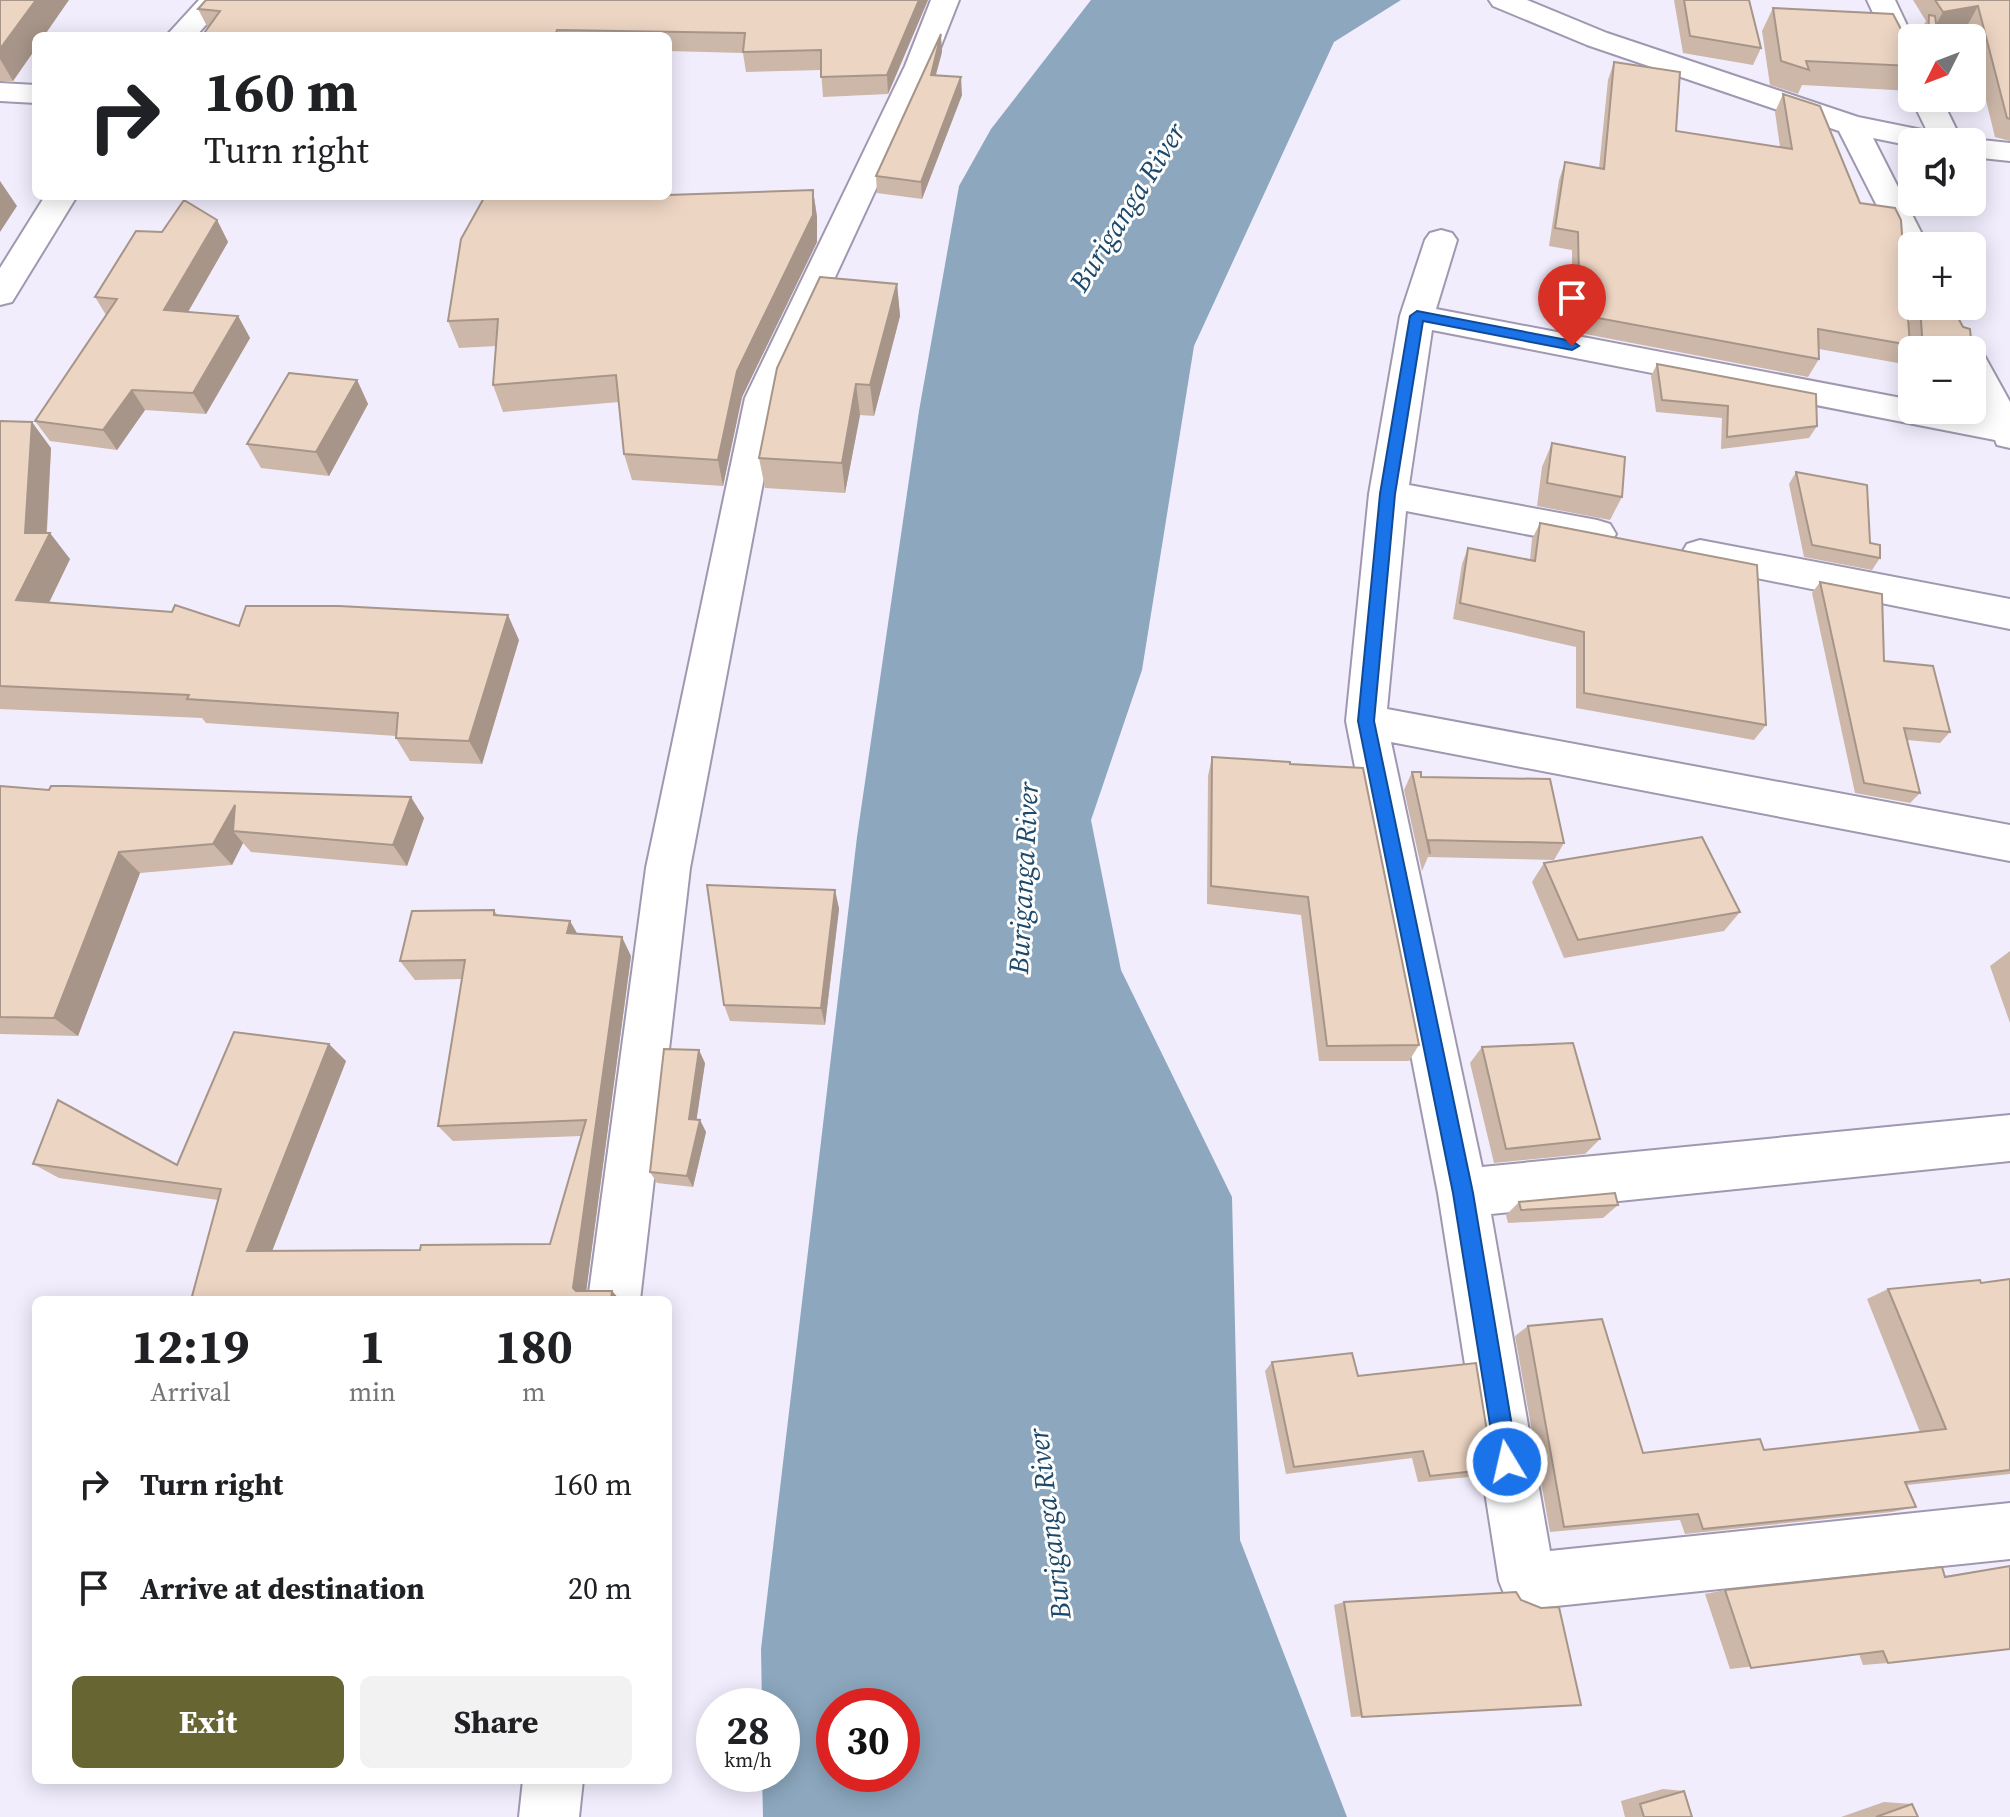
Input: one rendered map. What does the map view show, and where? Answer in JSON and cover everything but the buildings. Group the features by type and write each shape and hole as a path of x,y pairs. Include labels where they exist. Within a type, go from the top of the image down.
{"street":[{"path":"184,32 214,0"},
{"path":"614,1296 668,868 762,398 919,66 945,0"},
{"path":"1503,0 1597,39 1851,125 1898,135"},
{"path":"1881,0 1898,37"},
{"path":"0,92 32,94"},
{"path":"1851,125 1905,232"},
{"path":"1986,149 2010,152"},
{"path":"0,294 59,200"},
{"path":"1441,240 1417,316 1387,494 1366,721 1463,1193 1527,1581 2010,1531"},
{"path":"1417,316 2008,433"},
{"path":"1986,390 2008,433"},
{"path":"1387,494 2010,614"},
{"path":"1366,721 2010,843"},
{"path":"1463,1193 2010,1138"},
{"path":"549,1817 553,1784"}],"water":[{"name":"Buriganga River","path":"1091,0 1401,0 1334,42 1194,346 1142,670 1091,820 1121,970 1232,1197 1240,1540 1347,1817 763,1817 762,1792 800,1792 800,1688 762,1688 761,1649 857,837 919,411 959,186 991,129"}],"route":[{"path":"1507,1462 1463,1193 1366,721 1387,494 1417,316 1572,346"}]}
